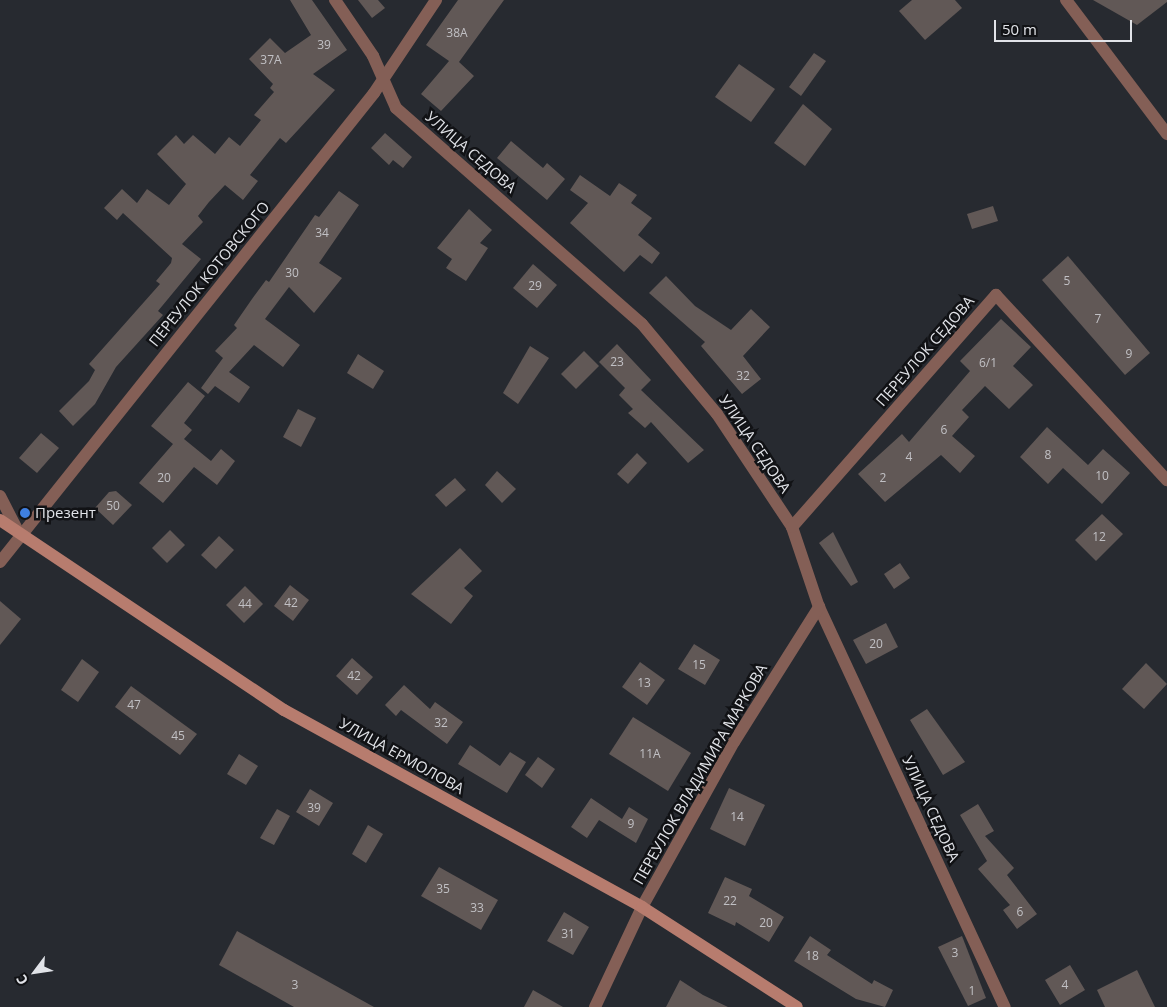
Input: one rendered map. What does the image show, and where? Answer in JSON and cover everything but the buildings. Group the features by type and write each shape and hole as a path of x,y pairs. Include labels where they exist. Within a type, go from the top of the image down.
{"street":[{"name":"УЛИЦА СЕДОВА","path":"335,0 384,77 396,108 642,324 717,414 792,528 819,607 1005,1007"},
{"name":"ПЕРЕУЛОК КОТОВСКОГО","path":"0,562 384,77 436,0"},
{"path":"1066,0 1167,134"},
{"name":"ПЕРЕУЛОК СЕДОВА","path":"792,528 996,295 1167,480"},
{"path":"0,496 20,535"},
{"name":"УЛИЦА ЕРМОЛОВА","path":"0,520 284,710 642,907 796,1007"},
{"name":"ПЕРЕУЛОК ВЛАДИМИРА МАРКОВА","path":"595,1007 642,907 734,742 819,607"}],"place":[{"name":"Презент","path":"25,513"}]}
